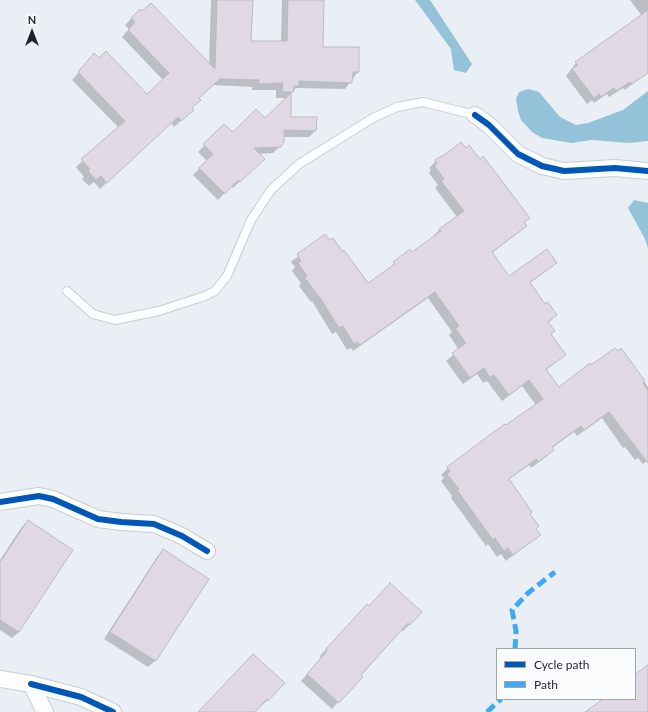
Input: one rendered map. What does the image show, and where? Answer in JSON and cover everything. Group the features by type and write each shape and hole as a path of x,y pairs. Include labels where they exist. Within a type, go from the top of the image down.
{"street":[{"path":"475,115 489,125 518,154 542,166 564,171 615,168 648,171"},
{"path":"0,502 38,496 53,499 98,518 121,522 154,524 182,536 207,552"},
{"path":"0,679 31,684 81,697 112,712"},
{"path":"31,684 45,712"}],"lane":[{"path":"67,290 93,314 115,320 159,311 205,296 215,291 227,276 251,220 271,190 299,164 373,118 397,107 423,102 475,115"}],"water":[{"path":"415,0 430,0 472,64 466,73 454,70 451,49"},
{"path":"528,89 539,92 560,117 576,125 588,123 623,110 648,91 648,141 629,143 592,140 571,143 542,138 532,132 521,120 518,111 516,99 519,92"},
{"path":"634,200 648,203 648,248 645,239 628,208"}],"building":[{"path":"217,0 253,0 251,41 287,41 288,0 324,0 323,47 359,47 359,72 353,72 352,83 299,81 299,86 294,86 293,92 282,92 283,83 259,84 259,80 220,79 199,98 201,100 192,108 194,110 181,121 178,117 107,183 101,176 96,180 88,171 90,169 81,159 125,121 78,72 94,53 99,58 106,51 147,94 169,73 128,30 135,22 131,18 140,9 142,11 151,3 215,69"},
{"path":"648,10 648,73 632,84 630,82 616,91 614,88 601,97 599,94 594,98 572,69 578,65 575,62"},
{"path":"291,93 291,117 317,117 316,131 284,130 284,142 281,147 254,148 265,159 240,182 238,180 225,194 199,168 213,154 203,144 224,124 233,132 256,109 265,118"},
{"path":"461,142 466,148 469,145 480,159 483,156 530,218 524,222 527,226 492,252 509,276 547,249 557,263 530,282 545,304 548,302 557,315 548,322 555,331 551,334 566,355 546,369 559,387 590,363 591,365 615,348 618,351 621,348 645,381 643,383 648,391 648,463 609,412 584,430 581,426 552,447 554,450 538,462 536,459 509,479 532,512 530,514 539,526 536,529 541,535 513,555 508,548 504,551 495,538 493,540 457,490 459,489 447,474 450,471 447,467 495,431 543,399 529,380 509,395 494,375 490,377 484,368 470,378 452,353 466,343 455,328 459,326 435,292 360,345 358,342 354,344 343,326 339,328 319,296 305,278 307,276 298,263 301,261 297,254 325,234 330,240 333,238 343,252 344,250 368,283 395,264 393,262 410,249 412,252 441,231 439,229 464,211 441,181 444,179 434,165 437,163 435,160"},
{"path":"28,520 73,550 19,632 0,620 0,562"},
{"path":"163,549 209,579 156,661 110,632"},
{"path":"390,583 422,612 410,625 408,623 361,675 363,677 339,703 307,674 327,651 326,649 367,604 369,606"},
{"path":"253,654 285,683 268,701 267,699 255,712 198,712"},
{"path":"648,665 648,712 585,712 602,700 636,700 636,673"}],"marked path":[{"path":"515,648 516,631 512,610 528,593 555,572"},
{"path":"487,712 500,700"}],"cycle path":[{"path":"475,115 489,125 518,154 542,166 564,171 615,168 648,171"},
{"path":"0,502 39,496 53,499 98,519 154,524 182,536 207,551"},
{"path":"31,684 81,697 113,712"}]}
